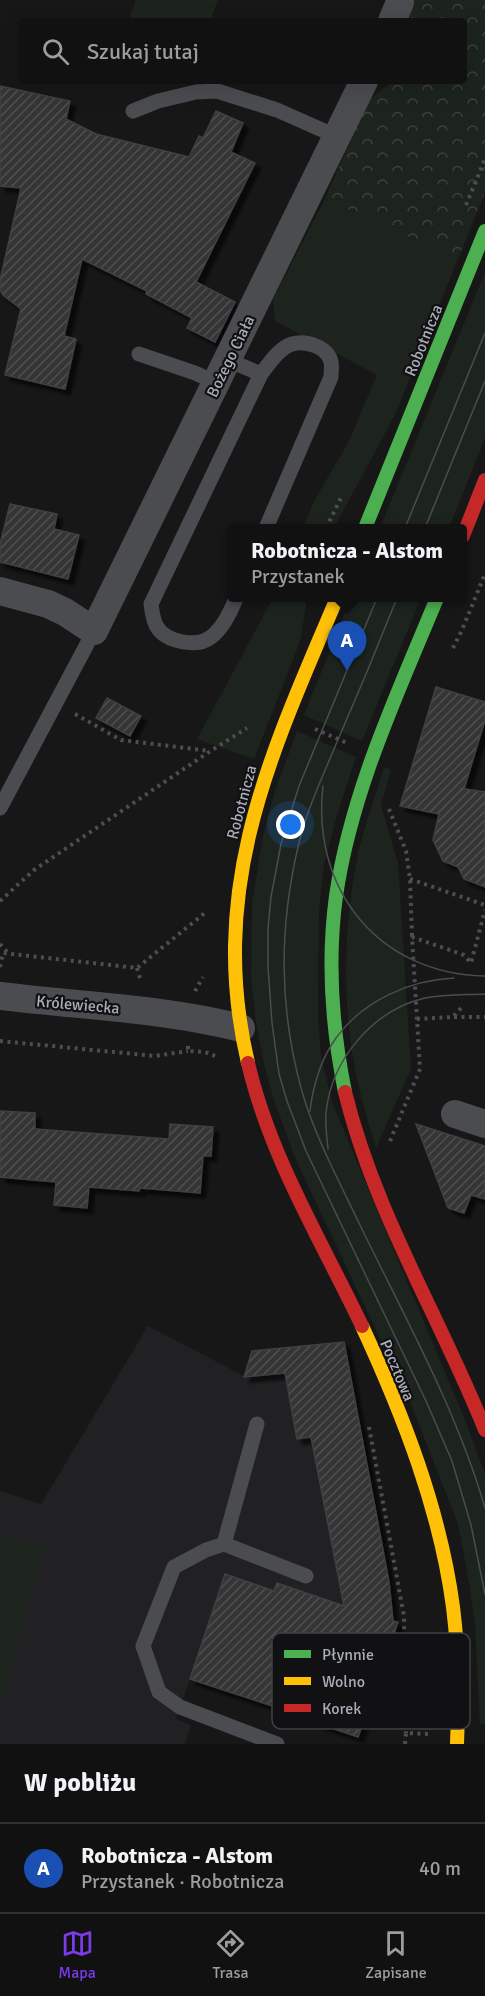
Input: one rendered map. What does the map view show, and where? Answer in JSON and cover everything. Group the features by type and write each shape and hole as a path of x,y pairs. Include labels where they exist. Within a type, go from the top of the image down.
{"main road":[{"name":"Robotnicza","path":"367,524 485,231"},
{"path":"467,524 485,480"},
{"name":"Robotnicza","path":"241,1028 237,993 236,932 242,866 248,836 266,770 335,602"},
{"path":"435,602 367,770 337,886 332,968 336,1038 343,1085 352,1123 365,1161 395,1238 468,1389 485,1430"},
{"name":"Pocztowa","path":"241,1028 258,1101 269,1131 383,1374 420,1471 446,1565 455,1633"},
{"name":"Pocztowa","path":"457,1729 457,1744"}],"street":[{"name":"Bożego Ciała","path":"94,631 363,84"},
{"path":"0,591 48,604 94,631"},
{"name":"Królewiecka","path":"0,996 99,1005 210,1019 241,1028"},
{"path":"455,1114 485,1124"}],"lane":[{"path":"133,111 158,101 196,92 217,91 277,110 338,137"},
{"path":"234,602 230,614 211,638 196,642 179,641 164,636 155,626 151,604 261,374 276,356 291,344 312,344 327,352 332,362 332,377 268,524"},
{"path":"139,354 222,371 261,374"},
{"path":"0,808 94,631"},
{"path":"224,1544 257,1424"},
{"path":"277,1744 180,1707 159,1692 143,1646 174,1567 206,1550 224,1544 306,1576"}],"path":[{"path":"56,704 121,740 210,751"},
{"path":"0,901 34,870 254,723"},
{"path":"387,1149 420,1069 410,879 406,851 389,812 391,800"},
{"path":"410,879 485,905"},
{"path":"412,937 464,955 471,963 485,910"},
{"path":"0,969 3,953 137,968 207,911"},
{"path":"0,944 9,954"},
{"path":"453,1017 462,1007"},
{"path":"417,1019 485,1017"},
{"path":"0,1041 155,1056 188,1051"}],"shaded area":[{"path":"148,1326 244,1376 252,1351 344,1342 389,1582 393,1621 397,1622 396,1633 272,1633 272,1699 238,1687 236,1695 190,1679 176,1719 191,1725 185,1744 0,1744 0,1491 41,1504"}],"green space":[{"path":"136,0 218,0 211,18 129,18"},
{"path":"412,0 485,0 485,192 458,259 325,199 368,101 389,84 467,84 467,18 404,18"},
{"path":"325,199 458,259 395,415 336,524 305,524 314,501 349,441 377,375 275,321 273,299"},
{"path":"485,272 485,438 451,524 382,524"},
{"path":"271,602 306,602 301,637 296,652 254,759 197,739"},
{"path":"349,602 419,602 362,741 304,715"},
{"path":"297,731 356,757 324,864 319,910 318,1018 321,1056 332,1102 465,1420 485,1474 485,1723 480,1725 475,1624 458,1524 411,1404 296,1160 273,1098 256,1023 251,980 252,903 263,836 274,794"},
{"path":"384,767 391,770 381,805 398,863 411,1069 376,1148 355,1070 348,1012 346,952 356,864"},
{"path":"0,1533 44,1546 0,1706"}],"building":[{"path":"0,86 70,101 66,119 96,134 189,157 199,136 203,138 216,111 243,123 231,152 255,163 196,282 235,302 215,342 187,328 192,318 146,294 147,291 82,259 64,336 76,339 65,389 5,375 21,309 3,295 0,290 0,280 21,188 0,186"},
{"path":"10,504 57,514 54,529 79,535 68,579 0,562 0,544"},
{"path":"436,687 485,702 485,720 464,789 485,792 485,887 464,879 458,867 443,861 433,840 439,814 400,806"},
{"path":"107,698 141,716 130,736 96,718"},
{"path":"0,1111 35,1113 35,1129 169,1139 170,1124 213,1127 211,1156 203,1156 200,1193 89,1187 87,1208 54,1205 56,1182 0,1177"},
{"path":"416,1124 485,1146 485,1199 471,1195 464,1213 448,1208"},
{"path":"344,1342 389,1582 393,1621 398,1622 394,1633 272,1633 272,1706 190,1679 225,1574 274,1591 277,1583 344,1606 311,1437 297,1439 285,1373 244,1377 252,1351"},
{"path":"334,1729 361,1729 358,1737"}],"tram line":[{"path":"407,524 485,333"},
{"path":"427,524 485,381"},
{"path":"375,602 299,786 281,844 268,928 272,1023 279,1074 306,1151 426,1401 452,1461 471,1525 485,1594"},
{"path":"395,602 315,794 301,834 287,908 285,997 294,1057 301,1088 313,1123 444,1398 485,1508"},
{"path":"323,786 322,824 328,859 341,891 360,919 384,942 413,960 447,972 485,976"},
{"path":"310,1111 322,1064 336,1038 347,1025 373,1003 388,995 420,983 454,978"},
{"path":"328,1149 326,1113 336,1074 346,1056 372,1026 406,1004 425,998 485,994"}],"traffic: fast":[{"path":"367,524 485,231"},
{"path":"345,1092 334,1019 331,970 333,921 343,857 352,819 377,744 435,602"}],"traffic: slow":[{"path":"248,1063 237,999 235,939 240,880 252,824 269,768 289,712 335,602"},
{"path":"362,1326 392,1394 429,1498 447,1570 456,1633"},
{"path":"457,1729 457,1744"}],"traffic: jam":[{"path":"467,526 485,480"},
{"path":"248,1063 269,1132 283,1165 362,1326"},
{"path":"345,1092 358,1137 390,1222 485,1430"}],"place":[{"name":"Robotnicza - Alstom","path":"347,671"}]}
